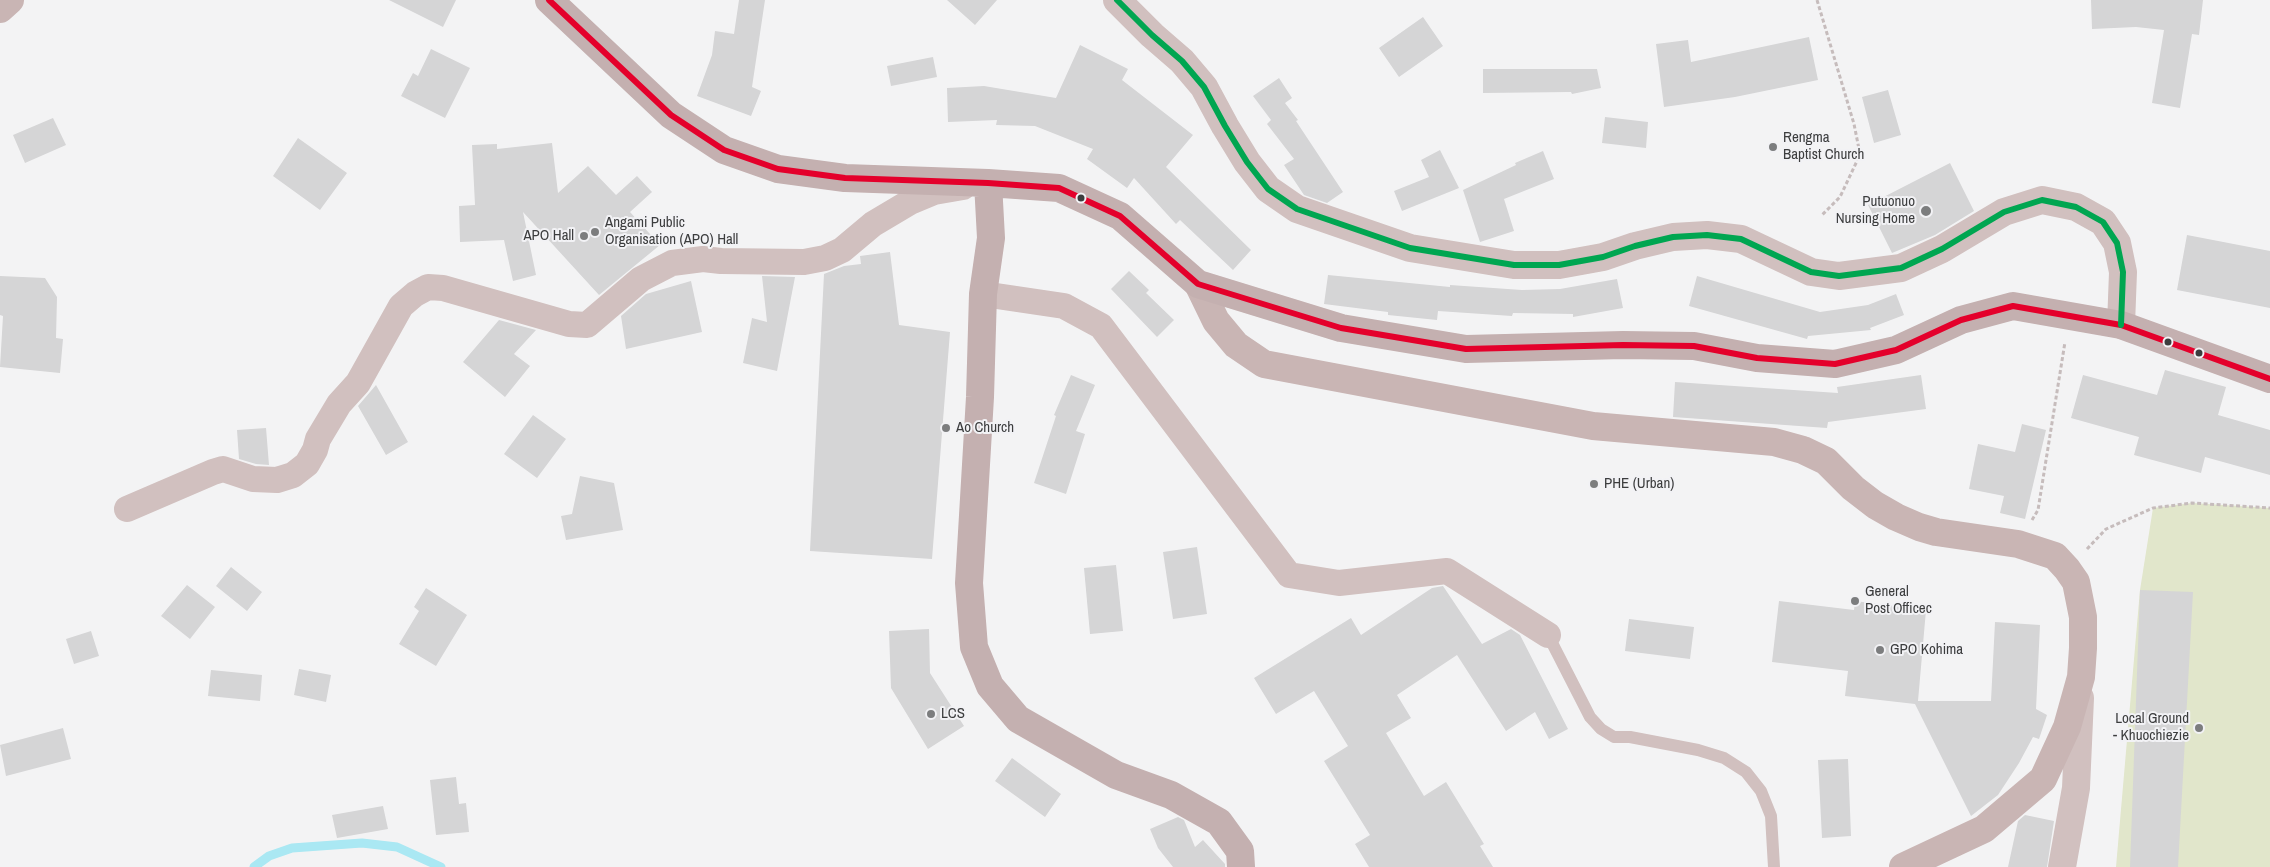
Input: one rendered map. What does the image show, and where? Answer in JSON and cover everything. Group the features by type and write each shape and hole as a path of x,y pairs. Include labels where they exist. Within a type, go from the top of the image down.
{"highway":[{"path":"554,5 671,115 724,150 778,169 845,178 988,183 1059,188 1120,216 1198,284 1341,328 1466,349 1694,346 1757,358 1835,364 1896,350 1961,320 2013,306 2069,314 2120,325 2270,378"},
{"path":"988,183 991,238 983,294 980,396 969,583 974,647 990,686 1018,719 1116,775 1171,794 1219,822 1240,851 1241,867"}],"main road":[{"path":"0,9 10,0"},
{"path":"534,0 554,5"},
{"path":"1198,284 1216,321 1236,345 1264,364 1593,426 1774,442 1803,450 1826,461 1853,488 1875,504 1896,517 1919,527 1936,532 2018,544 2055,556 2076,582 2082,610 2083,648 2081,677 2068,727 2043,779 1984,828 1903,867"}],"street":[{"path":"1117,0 1152,35 1182,61 1204,87 1224,126 1247,162 1268,189 1297,209 1410,248 1514,264 1559,265 1603,257 1635,246 1673,237 1707,235 1741,239 1811,272 1839,276 1901,268 1942,249 2004,212 2042,200 2076,207 2103,222 2117,242 2123,272 2120,325"},
{"path":"127,508 223,469 253,479 278,480 293,475 307,464 315,450 318,438 339,404 358,383 397,312 415,294 428,288 443,288 569,324 587,325 641,279 672,263 703,258 721,262 781,263 804,262 825,258 842,250 874,224 910,202 934,192 988,183"},
{"path":"983,294 1064,306 1101,326 1289,575 1339,583 1446,571 1548,635"},
{"path":"2062,867 2076,788 2081,677"}],"lane":[{"path":"1548,635 1590,717 1601,729 1614,737 1630,737 1698,750 1724,758 1746,772 1762,791 1771,816 1774,867"}],"path":[{"path":"1817,0 1854,124 1859,149 1857,162 1840,197 1821,216"},
{"path":"2018,544 2038,510 2069,314"},
{"path":"2067,569 2106,530 2154,508 2192,503 2270,508"}],"green space":[{"name":"Local Ground - Khuochiezie","path":"2192,503 2270,508 2270,867 2116,867 2140,590 2153,508"}],"building":[{"path":"389,0 456,0 443,27"},
{"path":"739,0 765,0 752,87 761,91 751,116 697,96 712,55 715,31 734,34"},
{"path":"947,0 997,0 975,25"},
{"path":"2091,0 2203,0 2199,35 2192,34 2180,108 2152,103 2164,30 2136,27 2092,29"},
{"path":"1423,17 1443,46 1399,77 1379,48"},
{"path":"1809,37 1818,80 1735,97 1664,107 1656,44 1688,40 1691,62"},
{"path":"1080,45 1128,69 1122,80 1193,135 1166,167 1251,250 1233,270 1180,220 1176,224 1134,178 1127,188 1087,159 1093,149 1035,126 996,125 997,120 948,122 947,88 984,86 1056,98"},
{"path":"431,49 470,68 445,118 401,96 413,73 418,76"},
{"path":"933,57 937,77 891,86 887,66"},
{"path":"1483,69 1597,69 1601,88 1572,94 1571,92 1483,93"},
{"path":"1279,78 1292,98 1285,103 1298,120 1296,121 1343,192 1327,203 1304,195 1284,165 1294,159 1267,124 1271,120 1253,96"},
{"path":"1888,90 1901,135 1874,143 1862,97"},
{"path":"1605,117 1648,122 1646,148 1602,143"},
{"path":"53,118 66,145 25,163 13,135"},
{"path":"298,138 347,173 320,210 273,176"},
{"path":"552,143 558,193 588,166 616,195 637,176 652,192 630,212 660,245 599,295 523,212 536,275 513,281 504,240 460,242 459,206 475,205 472,145 497,144 497,149"},
{"path":"1440,150 1459,188 1402,211 1394,191 1429,177 1421,160"},
{"path":"1543,151 1554,179 1504,199 1514,231 1480,242 1463,190"},
{"path":"1950,163 1974,211 1935,235 1892,253 1868,205"},
{"path":"2187,235 2270,251 2270,308 2177,290"},
{"path":"890,252 899,325 950,332 932,559 810,551 824,274 844,266 861,264 860,256"},
{"path":"1129,271 1149,290 1146,293 1174,320 1157,337 1111,289"},
{"path":"1328,275 1450,287 1450,285 1522,290 1560,289 1617,279 1623,308 1573,317 1573,314 1513,313 1512,316 1438,311 1437,320 1388,315 1388,312 1324,304"},
{"path":"0,276 45,278 57,297 56,338 63,339 60,373 0,367 3,316 0,315"},
{"path":"762,276 795,277 777,371 743,363 752,318 767,322"},
{"path":"1697,276 1820,312 1868,305 1896,294 1904,315 1870,328 1871,330 1808,336 1807,339 1689,306"},
{"path":"691,281 702,332 626,349 621,316 646,294"},
{"path":"499,320 536,330 514,354 530,366 505,397 463,362"},
{"path":"2165,370 2226,387 2218,415 2270,430 2270,475 2205,457 2201,473 2134,455 2139,437 2071,418 2083,375 2157,395"},
{"path":"1071,375 1095,385 1076,431 1085,434 1066,494 1034,483 1056,416 1054,415"},
{"path":"1921,375 1926,409 1828,422 1827,428 1673,417 1675,382 1838,393 1837,387"},
{"path":"376,385 408,442 386,455 358,406"},
{"path":"533,415 566,439 537,478 504,454"},
{"path":"2022,424 2046,430 2025,519 2000,513 2004,496 1969,489 1978,444 2015,452"},
{"path":"266,428 269,465 256,464 239,459 237,430"},
{"path":"580,476 614,483 623,530 566,540 561,516 572,514"},
{"path":"1197,547 1207,614 1173,619 1163,552"},
{"path":"1116,565 1123,631 1090,634 1084,568"},
{"path":"231,567 262,592 247,611 216,586"},
{"path":"187,585 215,607 190,639 161,616"},
{"path":"1443,586 1482,644 1511,629 1520,635 1568,729 1549,739 1535,712 1506,731 1457,655 1397,695 1411,718 1386,733 1424,796 1446,782 1484,844 1480,846 1493,867 1369,867 1355,844 1370,835 1324,761 1348,746 1314,691 1276,714 1254,678 1351,618 1361,635 1432,588"},
{"path":"426,588 467,615 436,666 399,644 419,611 414,607"},
{"path":"2140,590 2193,592 2178,867 2130,867"},
{"path":"1779,601 1854,610 1855,601 1926,610 1918,701 1991,701 1995,622 2040,625 2036,709 2047,715 2039,739 2033,737 1998,795 1971,816 1915,704 1845,696 1848,671 1772,662"},
{"path":"1629,619 1694,627 1690,659 1625,651"},
{"path":"929,629 930,673 964,726 928,749 891,688 889,631"},
{"path":"91,631 99,656 74,664 66,639"},
{"path":"299,669 331,675 326,702 294,695"},
{"path":"211,670 262,675 260,701 208,696"},
{"path":"63,728 71,759 6,776 0,745"},
{"path":"1012,758 1061,794 1045,817 995,781"},
{"path":"1848,759 1851,836 1822,838 1818,760"},
{"path":"456,777 459,804 466,803 469,832 436,835 430,780"},
{"path":"383,806 388,829 337,838 332,815"},
{"path":"2025,815 2054,821 2047,867 2008,867 2018,821"},
{"path":"1178,817 1184,820 1195,847 1203,840 1225,864 1225,867 1173,867 1158,848 1150,829"}],"waterway":[{"path":"254,867 269,856 292,848 362,843 397,847 441,867"}],"transit line":[{"path":"549,0 671,115 724,150 778,169 845,178 988,183 1059,188 1120,216 1198,284 1341,328 1466,349 1623,345 1694,346 1757,358 1835,364 1896,350 1961,320 2013,306 2121,325 2270,379"},
{"path":"1117,0 1152,35 1182,61 1204,87 1247,162 1268,189 1297,209 1410,248 1514,265 1559,265 1603,257 1635,246 1673,237 1707,235 1741,239 1811,272 1839,276 1901,268 1942,249 2004,212 2042,200 2076,207 2103,222 2117,243 2123,272 2121,325"}],"place":[{"name":"Rengma Baptist Church","path":"1773,147"},
{"name":"Putuonuo Nursing Home","path":"1926,211"},
{"name":"Angami Public Organisation (APO) Hall","path":"595,232"},
{"name":"APO Hall","path":"584,236"},
{"name":"Ao Church","path":"946,428"},
{"name":"PHE (Urban)","path":"1594,484"},
{"name":"General Post Officec","path":"1855,601"},
{"name":"GPO Kohima","path":"1880,650"},
{"name":"LCS","path":"931,714"},
{"name":"Local Ground - Khuochiezie","path":"2199,728"}]}
